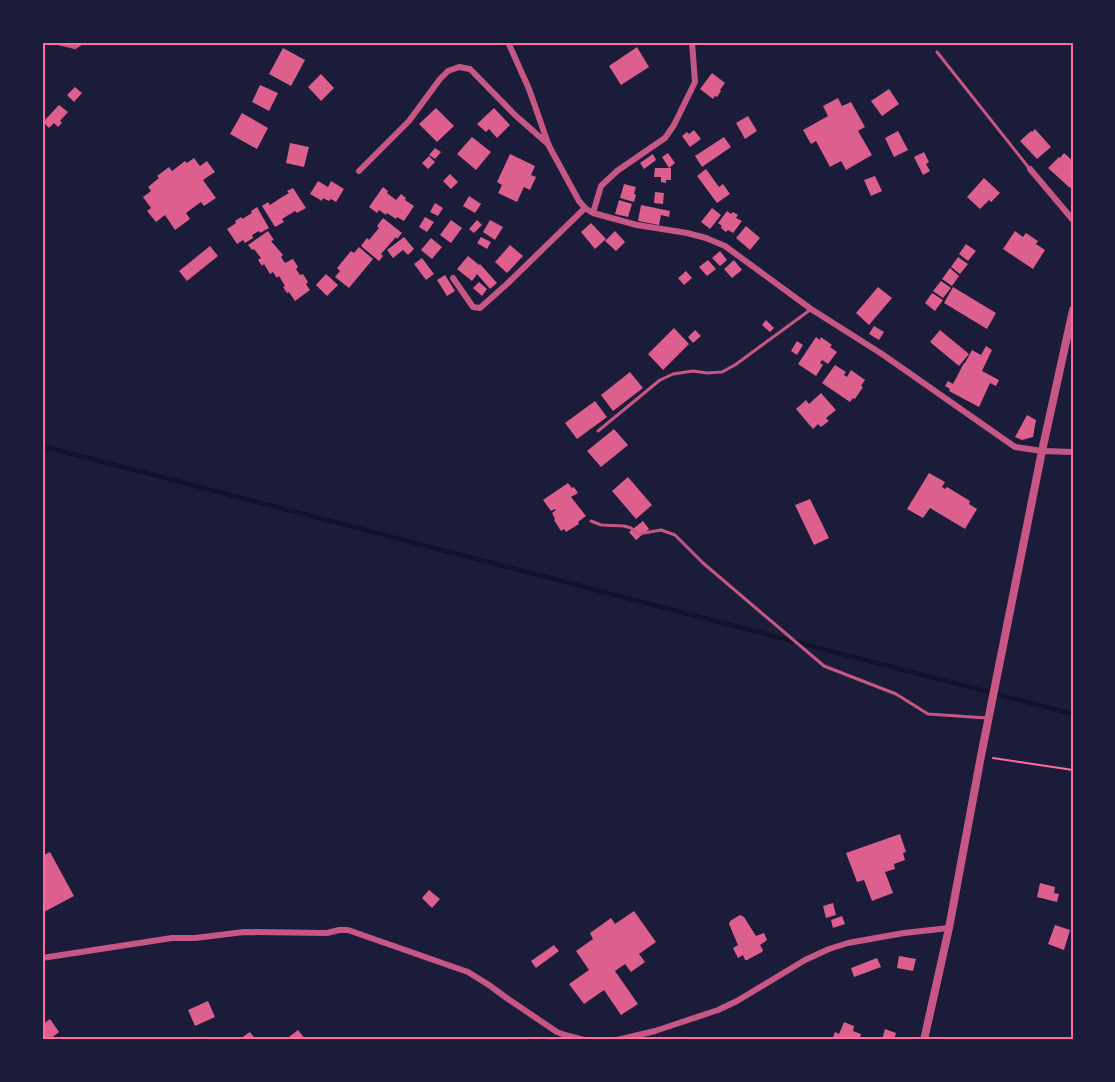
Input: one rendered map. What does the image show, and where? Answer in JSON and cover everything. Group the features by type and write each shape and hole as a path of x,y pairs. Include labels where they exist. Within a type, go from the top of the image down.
{"street":[{"path":"58,42 75,46 81,42"},
{"path":"508,42 529,89 549,146 585,208 593,213 637,225 687,233 725,246 811,309 882,354 1016,447 1073,452"},
{"path":"593,213 601,186 617,171 665,138 674,125 695,82 692,42"},
{"path":"359,171 409,121 440,79 448,71 459,67 470,69 549,146"},
{"path":"1030,169 1073,220"},
{"path":"453,278 473,307 480,308 585,208"},
{"path":"924,1040 949,928 1042,451 1073,310"},
{"path":"617,1040 655,1031 718,1010 805,960 829,949 904,933 949,928"},
{"path":"42,958 172,938 195,938 244,932 327,933 348,930 468,972 557,1032 584,1040"}],"lane":[{"path":"937,52 1030,169"},
{"path":"598,431 660,380 673,374 693,371 722,372 811,309"},
{"path":"591,521 601,525 624,526 638,534 661,530 675,535 703,563 824,666 896,694 928,714 989,718"}],"path":[{"path":"981,756 1073,770"}],"building":[{"path":"637,47 649,67 621,85 609,66"},
{"path":"283,48 305,60 291,86 269,74"},
{"path":"712,73 725,83 717,97 713,99 700,89"},
{"path":"321,74 334,88 321,101 308,87"},
{"path":"260,85 278,93 269,111 252,102"},
{"path":"75,87 82,93 74,102 67,95"},
{"path":"889,89 899,104 882,116 871,101"},
{"path":"838,98 842,106 851,102 865,127 858,131 872,155 846,170 841,161 830,167 816,141 811,144 803,130 828,116 823,106"},
{"path":"59,105 68,112 58,127 54,123 49,128 43,122"},
{"path":"436,108 454,126 437,142 419,124"},
{"path":"494,108 510,125 497,138 489,129 486,132 477,124"},
{"path":"242,113 268,128 257,149 230,134"},
{"path":"748,116 757,131 745,139 736,123"},
{"path":"1035,129 1051,147 1037,159 1020,141"},
{"path":"694,130 701,139 690,147 682,136"},
{"path":"898,131 908,150 894,157 885,138"},
{"path":"472,137 491,152 476,170 457,154"},
{"path":"724,137 731,147 702,167 695,156"},
{"path":"290,143 309,147 304,167 286,163"},
{"path":"435,148 441,152 435,159 429,155"},
{"path":"924,152 930,171 923,175 914,157"},
{"path":"668,153 675,163 669,168 662,157"},
{"path":"1064,153 1073,161 1073,184 1070,188 1048,168"},
{"path":"510,154 535,166 531,175 536,177 530,190 524,187 517,202 498,193 502,185 497,182"},
{"path":"653,154 656,160 644,169 640,163"},
{"path":"429,156 435,162 428,169 422,163"},
{"path":"194,158 200,166 207,161 215,172 203,180 216,198 204,206 201,202 186,213 190,219 175,230 165,215 156,222 147,211 151,208 143,197 151,191 148,187 159,178 157,176 169,167 172,171 185,161 187,163"},
{"path":"655,168 671,168 671,180 666,180 666,183 661,182 661,177 654,177"},
{"path":"706,169 719,187 723,184 730,194 717,203 697,176"},
{"path":"450,174 458,182 451,189 443,181"},
{"path":"875,176 882,191 871,196 864,180"},
{"path":"984,178 1000,193 980,209 967,197"},
{"path":"318,181 328,187 331,181 344,189 336,202 323,198 322,201 310,194"},
{"path":"624,184 636,187 634,202 620,198"},
{"path":"383,187 396,200 401,194 414,206 404,221 379,210 377,213 369,207"},
{"path":"293,188 306,208 297,213 295,211 282,219 284,222 275,227 262,206 268,202 270,205"},
{"path":"655,192 664,193 663,204 654,203"},
{"path":"469,196 481,204 475,213 463,206"},
{"path":"619,200 632,204 628,217 615,214"},
{"path":"435,203 443,208 438,216 430,212"},
{"path":"641,205 670,211 669,217 661,215 659,225 638,221"},
{"path":"257,207 269,228 252,235 253,238 245,243 243,240 237,244 227,229 241,217 242,219 252,213 251,211"},
{"path":"712,208 721,215 710,229 701,222"},
{"path":"727,211 738,215 736,218 742,221 733,233 728,230 726,232 718,223"},
{"path":"425,217 434,222 427,232 419,227"},
{"path":"383,218 402,233 381,254 383,256 379,261 361,246 379,228 377,226"},
{"path":"451,220 462,228 451,243 440,235"},
{"path":"477,220 482,225 474,233 469,229"},
{"path":"490,220 503,227 495,240 483,232"},
{"path":"591,223 606,239 595,249 581,232"},
{"path":"746,226 760,238 750,250 736,238"},
{"path":"268,231 274,240 271,241 283,255 281,257 285,263 293,259 298,267 296,269 308,282 306,284 310,290 295,301 283,287 285,286 279,276 277,278 273,272 270,274 264,264 262,266 258,260 261,258 248,245"},
{"path":"615,231 625,242 616,251 605,241"},
{"path":"1015,231 1023,237 1026,233 1038,241 1036,244 1045,250 1033,269 1003,249"},
{"path":"404,237 414,249 408,255 403,250 393,258 387,250"},
{"path":"481,237 491,242 487,249 477,243"},
{"path":"431,238 442,247 432,259 421,250"},
{"path":"966,244 976,251 968,261 959,254"},
{"path":"510,245 523,256 507,273 495,262"},
{"path":"210,246 218,256 187,281 179,271"},
{"path":"359,247 373,259 349,288 335,277 340,271 337,268 351,251 354,253"},
{"path":"720,251 727,260 720,266 712,258"},
{"path":"468,256 480,264 497,283 490,289 477,274 472,281 457,269"},
{"path":"958,257 968,264 960,274 951,267"},
{"path":"422,258 434,274 426,280 414,264"},
{"path":"708,260 716,269 707,276 699,267"},
{"path":"734,260 742,270 732,278 724,269"},
{"path":"950,268 959,276 952,286 942,279"},
{"path":"686,271 692,278 684,285 678,278"},
{"path":"326,274 338,285 327,296 316,285"},
{"path":"445,275 455,291 447,296 437,280"},
{"path":"941,281 951,288 943,298 933,291"},
{"path":"479,282 487,289 482,296 473,288"},
{"path":"878,287 892,298 869,325 856,313"},
{"path":"953,287 996,313 987,329 944,303"},
{"path":"932,293 943,300 935,311 925,303"},
{"path":"766,320 774,328 770,332 762,325"},
{"path":"874,326 884,332 879,340 869,334"},
{"path":"674,328 689,344 663,370 648,354"},
{"path":"695,330 701,336 693,343 688,337"},
{"path":"940,330 969,354 959,366 930,342"},
{"path":"816,337 820,340 821,337 837,352 828,364 822,360 820,363 823,365 816,376 798,364"},
{"path":"797,341 803,345 797,355 791,351"},
{"path":"986,346 992,350 982,371 999,380 996,386 990,383 979,407 949,391 950,389 945,386 948,381 953,384 972,350 981,355"},
{"path":"835,365 846,372 844,375 847,377 851,370 865,380 855,399 853,398 850,402 822,383"},
{"path":"630,372 643,388 613,411 601,395"},
{"path":"821,393 836,410 826,418 829,421 821,427 818,424 813,429 796,409 806,400 809,404"},
{"path":"595,401 607,417 577,439 565,423"},
{"path":"1027,415 1036,420 1033,437 1022,440 1015,437"},
{"path":"614,429 628,445 601,467 587,451"},
{"path":"929,473 945,482 942,487 945,489 947,487 970,501 969,504 977,509 965,529 930,508 923,518 907,509"},
{"path":"628,477 652,505 636,519 612,491"},
{"path":"568,483 578,493 571,497 586,516 578,522 579,524 566,532 564,529 561,531 554,520 552,513 556,510 551,511 543,500"},
{"path":"810,499 829,538 814,545 795,505"},
{"path":"643,521 649,529 636,540 629,532"},
{"path":"900,834 906,852 903,853 905,860 894,864 895,869 885,872 893,893 872,901 864,880 857,882 846,853"},
{"path":"50,852 74,896 44,912 42,909 42,856"},
{"path":"1040,883 1055,887 1054,893 1059,894 1057,902 1037,897"},
{"path":"429,890 440,899 432,908 422,898"},
{"path":"833,903 836,915 826,918 823,906"},
{"path":"634,911 656,942 639,954 645,962 631,972 625,964 615,971 638,1004 621,1015 604,990 584,1004 569,984 589,970 576,951 593,939 590,933 611,918 615,924"},
{"path":"740,915 744,917 756,936 764,933 767,940 760,945 762,952 747,960 743,955 738,958 733,948 738,945 729,924"},
{"path":"842,916 845,924 833,928 831,920"},
{"path":"1055,925 1070,930 1064,950 1048,944"},
{"path":"554,945 559,951 536,968 531,961"},
{"path":"899,956 916,959 913,971 897,968"},
{"path":"877,958 881,967 854,977 851,968"},
{"path":"208,1001 215,1017 195,1026 188,1010"},
{"path":"50,1019 59,1032 49,1040 44,1040 42,1025"},
{"path":"844,1022 854,1026 853,1031 861,1034 860,1038 864,1040 832,1040 835,1032 839,1034"},
{"path":"885,1029 896,1033 894,1040 882,1040"},
{"path":"298,1030 306,1040 285,1040"},
{"path":"250,1032 256,1040 238,1040"}],"waterway":[{"path":"42,446 1073,714"}]}
